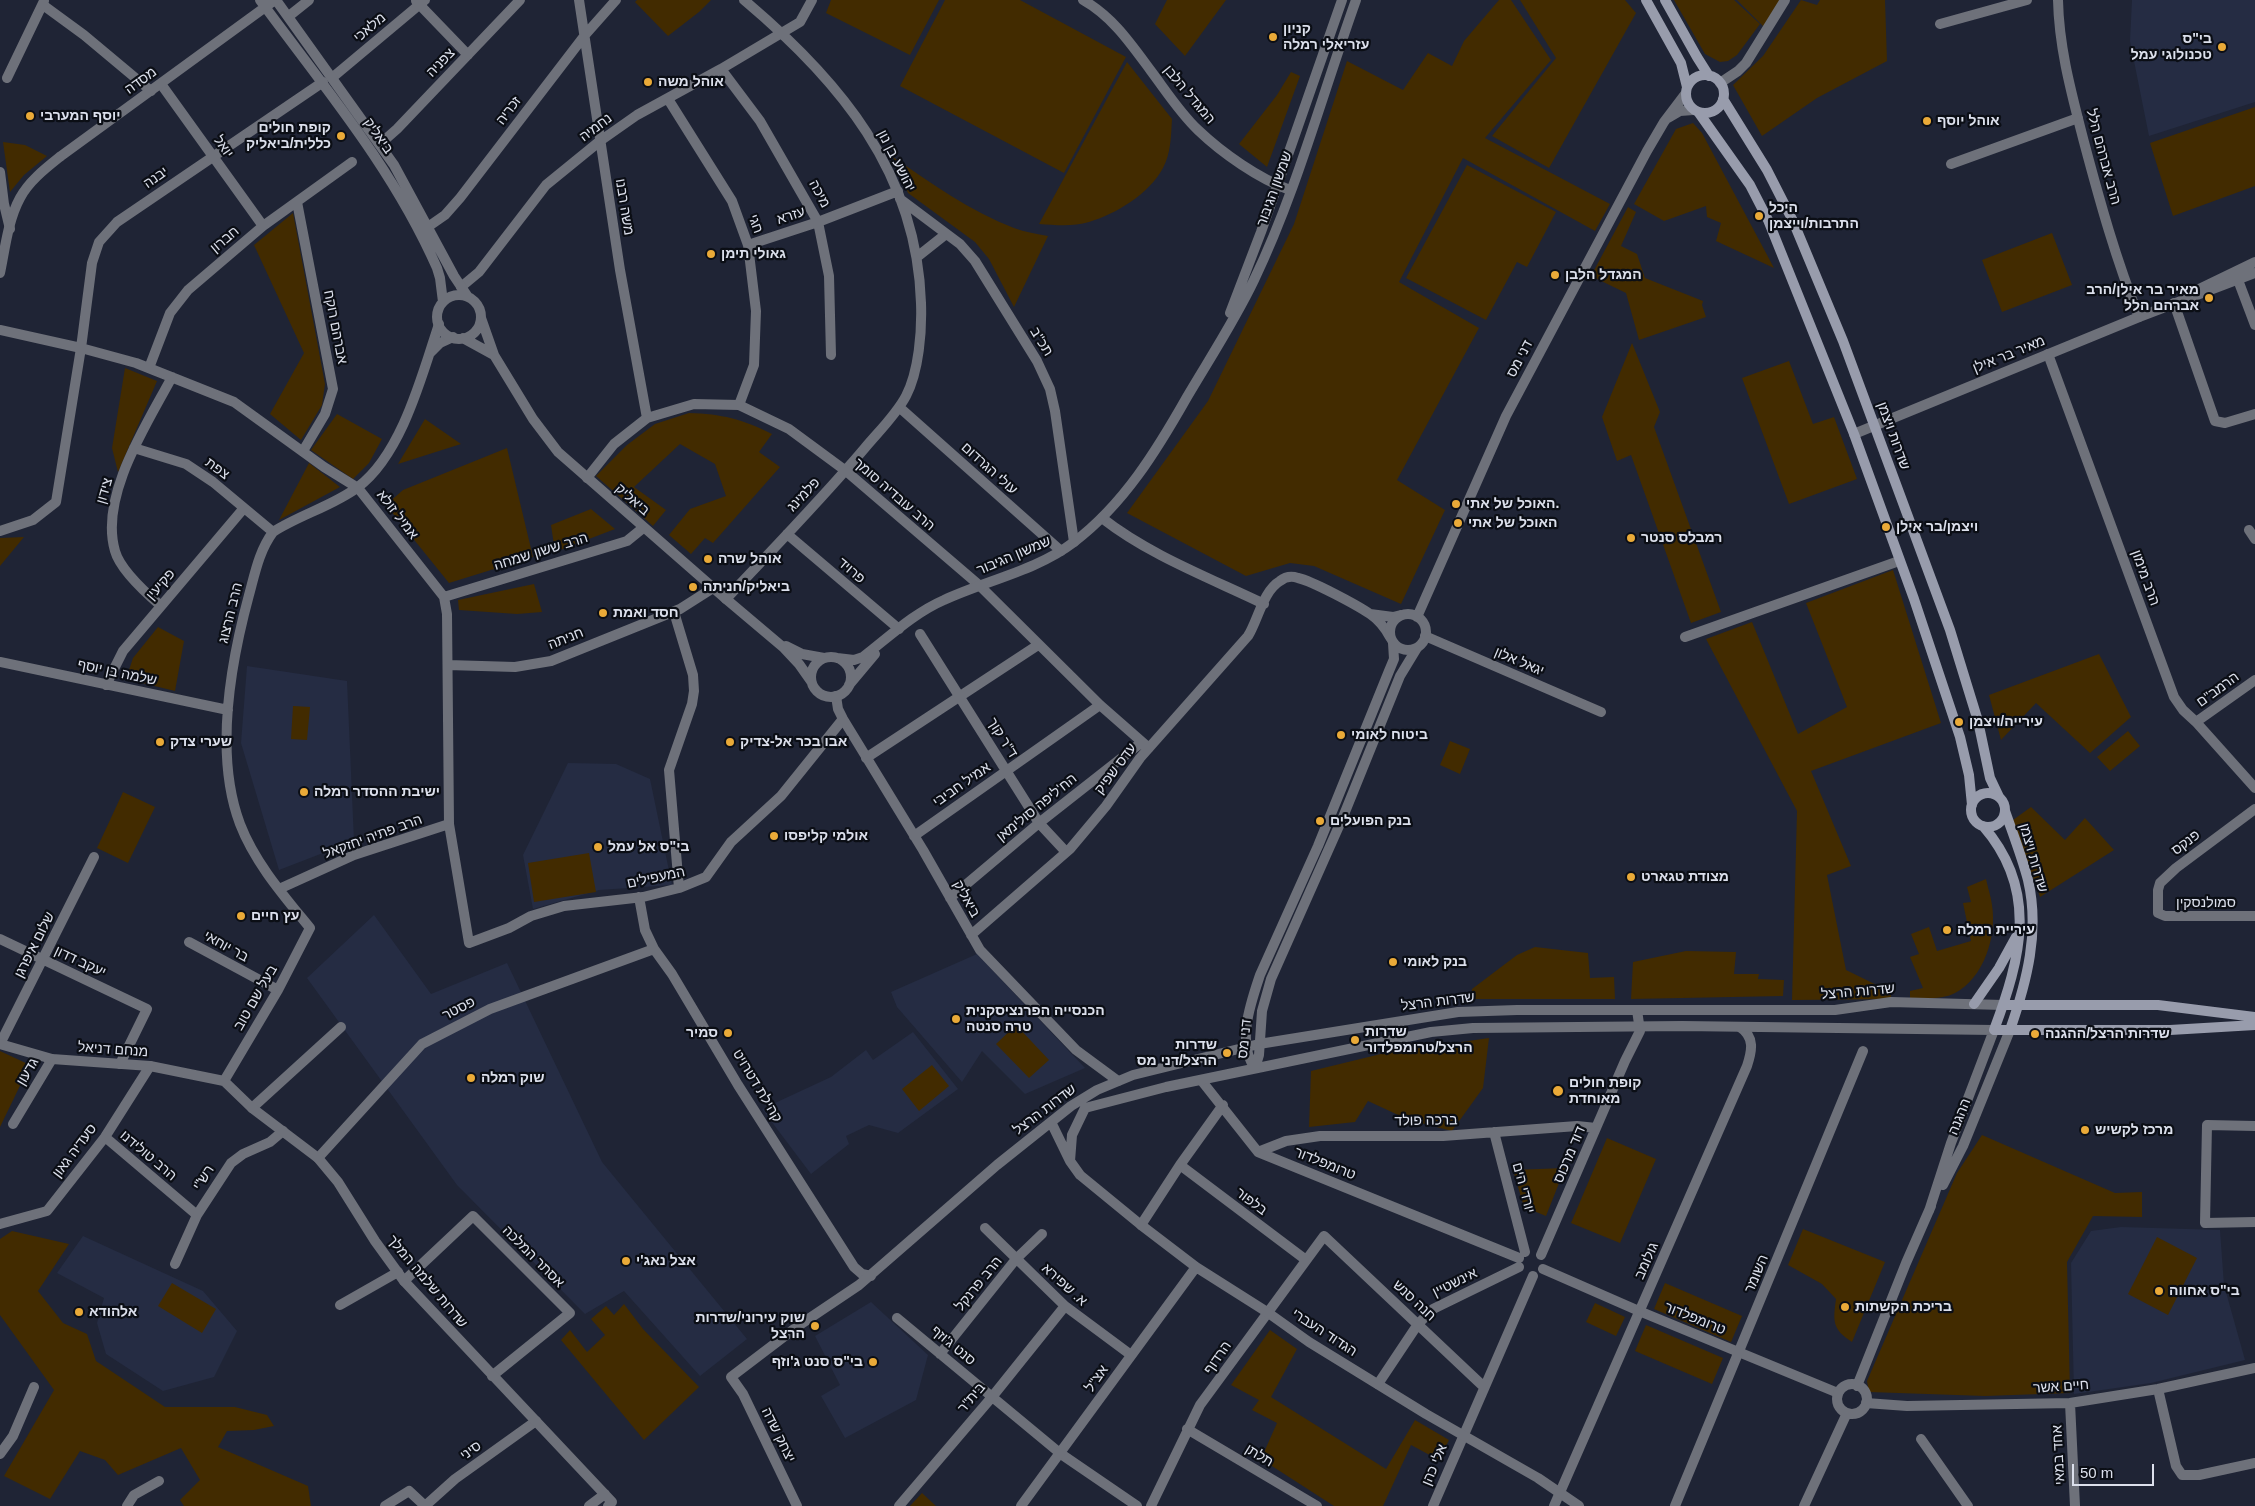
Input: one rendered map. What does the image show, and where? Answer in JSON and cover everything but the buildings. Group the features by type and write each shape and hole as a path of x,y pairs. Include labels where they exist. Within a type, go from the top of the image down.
{"main road":[{"path":"1646,0 1681,63 1689,105 1696,111 1750,185 1768,220 1854,434 1914,599 1960,737 1969,775 1972,817 1983,826 1998,824 2004,817 2005,806 1999,797 1994,794 1983,793 1978,796 1972,805"},
{"path":"1666,0 1696,57 1709,76 1720,83 1723,88 1723,99 1716,110 1711,112 1696,111"},
{"path":"1686,90 1699,76 1709,76"},
{"name":"שדרות ויצמן","path":"1723,99 1767,170 1793,221 1843,340 1950,630 1978,721 1990,778 1999,797"},
{"name":"שדרות ויצמן","path":"2005,811 2028,880 2033,921 2032,943 2027,973 2010,1030"},
{"name":"שדרות ויצמן","path":"1983,826 2007,860 2016,890 2021,925 2016,958 1994,1030"},
{"path":"1974,1004 2008,954 2021,925"},
{"name":"שדרות הרצל","path":"2003,1004 2158,1005 2255,1016"},
{"name":"שדרות הרצל","path":"1994,1030 2170,1030 2255,1025"}],"street":[{"name":"מסדה","path":"0,273 20,197 28,185 61,156 161,84 262,3 276,0"},
{"name":"ביאליק","path":"276,0 380,144 412,195 440,278 442,302"},
{"path":"289,16 309,0"},
{"name":"צפניה","path":"380,144 520,0"},
{"name":"משה רבנו","path":"579,0 620,270 647,418"},
{"name":"זכריה","path":"424,230 445,215 460,198 585,35 616,0"},
{"name":"יהושע בן נון","path":"744,0 799,48 838,91 874,145 899,195 916,257 921,315 919,349 907,394 899,407"},
{"name":"נחמיה","path":"461,287 479,272 546,185 600,141 637,115 722,69 800,22 812,0"},
{"name":"המגדל הלבן","path":"1083,0 1094,6 1121,31 1197,130 1230,156 1278,185 1290,190"},
{"name":"שמשון הגיבור","path":"1199,377 1231,310 1278,185 1342,0"},
{"name":"שמשון הגיבור","path":"837,658 847,660 863,657 927,608 1043,561 1061,551 1102,518 1126,491 1158,446 1254,279 1290,190 1356,0"},
{"path":"1720,83 1746,63 1785,0"},
{"path":"1940,24 2027,0"},
{"name":"הרב אברהם הלל","path":"2058,0 2065,67 2078,118 2111,240 2139,317"},
{"path":"420,1 468,55"},
{"name":"מלאכי","path":"333,78 420,1"},
{"path":"7,78 44,3 151,91"},
{"name":"ביאליק","path":"262,3 323,82 468,296"},
{"name":"מיכה","path":"722,69 760,121 818,222 828,276 832,355"},
{"name":"יבנה","path":"81,348 92,263 99,242 117,222 323,82"},
{"name":"יואל","path":"161,84 263,226"},
{"name":"דני מס","path":"1418,617 1506,416 1579,276 1664,122 1686,90"},
{"name":"חגי","path":"668,98 732,201 748,245 756,311 754,365 739,405"},
{"path":"1664,122 1680,112 1696,111"},
{"path":"1951,164 2078,118"},
{"name":"חברון","path":"149,368 170,313 188,290 263,226 352,162"},
{"path":"0,172 10,230"},
{"name":"עזרא","path":"748,245 899,195"},
{"name":"תכ''ב","path":"899,195 960,244 975,261 1044,376 1056,411 1074,542"},
{"name":"אברהם רוקח","path":"297,202 333,390 325,414 303,451"},
{"path":"916,257 946,234"},
{"name":"מאיר בר אילן","path":"2174,303 2220,277 2255,262"},
{"name":"מאיר בר אילן","path":"1854,434 1874,424 2139,317 2255,273"},
{"path":"2238,280 2255,325"},
{"path":"428,356 440,343 458,338 473,333 481,318 479,308 468,296 452,296 442,302 437,315 443,331 458,338 494,355"},
{"path":"2174,303 2215,420 2225,424 2255,414"},
{"name":"ביאליק","path":"481,318 494,355 533,419 558,452 643,528 778,643 799,664 811,682"},
{"path":"274,532 358,488 382,465 401,430 439,324"},
{"name":"אמיל זולא","path":"0,330 81,348 149,368 234,402 358,488 444,596"},
{"path":"0,531 33,520 56,502 81,348"},
{"name":"הרב מימון","path":"2048,354 2174,697 2183,710 2255,788"},
{"name":"צידון","path":"161,606 137,585 115,552 111,520 119,488 134,448 172,377"},
{"name":"הרב עובדיה סומך","path":"587,478 614,444 647,418 694,404 739,405 789,429 846,471 979,586 1100,705 1145,745"},
{"name":"פלמינג","path":"726,600 846,471 899,407"},
{"name":"עולי הגרדום","path":"899,407 1061,551"},
{"name":"צפת","path":"134,448 186,464 213,482 274,532"},
{"name":"פקיעין","path":"106,684 122,651 244,508"},
{"path":"1102,518 1120,533 1264,604"},
{"name":"הרב ששון שמחה","path":"444,596 628,541 643,528"},
{"path":"2249,530 2255,539"},
{"name":"הרב הרצוג","path":"274,532 265,543 260,556 241,625 232,670 228,710 228,768 239,823 249,846 279,889 310,928"},
{"name":"פרויד","path":"786,534 899,629"},
{"path":"1685,637 1899,561"},
{"name":"עדס שפיק","path":"970,935 1082,836 1145,745 1248,636 1256,623 1268,594 1278,582 1292,577 1307,581 1369,614"},
{"name":"חניתה","path":"448,664 515,667 551,661 674,612 713,588"},
{"path":"444,596 447,614 449,824"},
{"path":"674,612 693,675 694,691 692,704 669,770 679,888"},
{"path":"1369,614 1393,617 1407,614 1418,617 1425,626 1425,636 1422,644 1417,648 1405,650 1391,640 1379,621 1369,614"},
{"path":"1391,640 1392,624 1400,615"},
{"name":"ד\"ר קוך","path":"920,634 1039,823 1066,852"},
{"name":"יגאל אלון","path":"1425,636 1601,712"},
{"name":"שמשון הגיבור","path":"847,688 889,638"},
{"name":"דני מס","path":"1255,1068 1249,1058 1247,1047 1248,1018 1260,975 1328,821 1394,659 1391,640"},
{"name":"ביאליק","path":"778,643 802,654 824,658"},
{"path":"866,758 1038,645"},
{"name":"דני מס","path":"1255,1068 1262,1011 1271,979 1343,817 1400,676 1417,648"},
{"path":"824,658 837,658 849,670 850,682 847,688 836,696 823,695 811,682 812,670 824,658"},
{"name":"שלמה בן יוסף","path":"0,662 228,710"},
{"name":"הרמב\"ם","path":"2196,722 2255,680"},
{"name":"ביאליק","path":"836,696 838,709 843,720 914,836 970,935 987,958 1076,1050 1118,1081"},
{"name":"אמיל חביבי","path":"914,836 1100,705"},
{"name":"המעפילים","path":"449,824 469,943 509,928 532,916 564,906 639,897 679,888 706,877 731,842 781,796 843,720"},
{"name":"הח'ליפה סולימאן","path":"950,898 1039,823 1145,745"},
{"name":"פנקס","path":"2158,913 2158,890 2160,883 2176,868 2255,809"},
{"name":"הרב פתיה יחזקאל","path":"279,889 354,855 449,824"},
{"name":"שלום איפרגן","path":"0,1044 94,858"},
{"name":"קהילת דטרויט","path":"639,897 645,930 654,949 672,974 738,1085 854,1267 862,1274 871,1276"},
{"name":"סמולנסקין","path":"2158,913 2174,917 2255,916"},
{"name":"בעל שם טוב","path":"224,1081 278,990 310,928"},
{"name":"יעקב דדון","path":"0,940 147,1008 120,1064"},
{"name":"בר יוחאי","path":"189,942 278,990"},
{"name":"פסטר","path":"318,1158 422,1044 490,1009 654,949"},
{"name":"שדרות הרצל","path":"731,1377 798,1326 871,1276 997,1164 1082,1098 1118,1081 1151,1070 1259,1044 1449,1013 1501,1010 1835,1010 1878,1002 2003,1004"},
{"name":"דוד מרכוס","path":"1541,1255 1639,1034 1640,1027 1637,1010"},
{"path":"1234,1050 1248,1018"},
{"path":"252,1108 340,1027"},
{"name":"שדרות הרצל","path":"1070,1161 1072,1135 1085,1108 1166,1086 1405,1037 1456,1029 1740,1027 1994,1030"},
{"name":"גולומב","path":"1554,1506 1747,1066 1751,1045 1748,1034 1740,1027"},
{"name":"ההגנה","path":"1857,1386 1929,1211 1994,1030"},
{"name":"ההגנה","path":"1929,1211 1963,1146 2010,1030"},
{"name":"מנחם דניאל","path":"0,1044 52,1059 150,1066 224,1081"},
{"name":"השומר","path":"1675,1506 1863,1051"},
{"name":"גדעון","path":"13,1124 52,1059"},
{"name":"סעדיה גאון","path":"0,1224 47,1211 105,1137 150,1066"},
{"path":"1201,1080 1258,1152"},
{"name":"שדרות שלמה המלך","path":"224,1081 252,1108 318,1158 338,1182 375,1241 404,1281 605,1494 610,1504"},
{"path":"1141,1225 1222,1105"},
{"name":"הגדוד העברי","path":"1051,1122 1070,1161 1080,1174 1173,1251 1267,1312 1309,1342 1579,1506"},
{"path":"2255,1126 2208,1125 2205,1223 2255,1222"},
{"name":"ברכה פולד","path":"1258,1152 1286,1141 1320,1136 1443,1136 1577,1126 1596,1128"},
{"name":"רש\"י","path":"175,1264 197,1215 230,1163 242,1154 270,1142 282,1131"},
{"name":"יורדי הים","path":"1494,1132 1521,1259"},
{"name":"הרב טולידנו","path":"105,1137 197,1215"},
{"name":"טרומפלדור","path":"1258,1152 1521,1259"},
{"name":"בלפור","path":"1180,1165 1306,1260"},
{"name":"אסתר המלכה","path":"404,1281 473,1216 570,1313 492,1376"},
{"name":"א. שפירא","path":"985,1228 1065,1306 1131,1355"},
{"name":"הרב פרנקל","path":"940,1354 1016,1259 1042,1234"},
{"name":"הרדוף","path":"1151,1506 1200,1405 1324,1236"},
{"name":"חנה סנש","path":"1324,1236 1484,1387"},
{"path":"1463,1434 1533,1276 1543,1268 1544,1262 1541,1255 1534,1250 1521,1259 1524,1274 1533,1276"},
{"path":"1173,1251 1188,1278"},
{"name":"אינשטיין","path":"1378,1384 1418,1324 1434,1309 1521,1259"},
{"name":"אצ\"ל","path":"1021,1506 1061,1454 1196,1267"},
{"name":"טרומפלדור","path":"1543,1268 1640,1311 1838,1393"},
{"path":"340,1305 398,1272"},
{"name":"בית\"ר","path":"899,1506 992,1397 1065,1306"},
{"name":"סנט ג'וזף","path":"897,1318 1061,1454 1137,1506"},
{"name":"חיים אשר","path":"1866,1403 1906,1406 2070,1403 2158,1389 2255,1368"},
{"name":"יצחק שדה","path":"731,1377 743,1394 797,1506"},
{"path":"1845,1386 1857,1386 1865,1394 1866,1403 1857,1413 1847,1413 1839,1407 1838,1393 1845,1386"},
{"path":"0,1454 13,1436 34,1387"},
{"path":"2158,1389 2176,1466 2182,1475 2200,1475 2255,1463"},
{"name":"אחד במאי","path":"2070,1403 2075,1506"},
{"path":"1806,1506 1847,1413"},
{"name":"סיני","path":"425,1506 455,1479 536,1421"},
{"name":"תלתן","path":"1187,1429 1317,1506"},
{"name":"אלי כהן","path":"1433,1506 1463,1434"},
{"path":"1921,1439 1968,1506"},
{"path":"128,1506 134,1496 159,1481"},
{"path":"385,1506 409,1491 425,1506"},
{"path":"589,1506 605,1494"}],"shaded area":[{"path":"637,0 711,0 668,36 635,2"},
{"path":"831,0 939,0 910,55 826,13"},
{"path":"945,0 1020,0 1126,57 1064,173 900,86"},
{"path":"1167,0 1226,0 1185,56 1155,24"},
{"path":"1499,0 1511,0 1551,60 1485,138 1610,204 1595,231 1463,158 1399,282 1479,328 1397,480 1445,510 1401,604 1314,566 1290,563 1246,576 1127,513 1208,401 1294,224 1347,61 1403,90 1428,53 1452,66 1464,41"},
{"path":"1520,0 1625,0 1636,13 1549,168 1492,136 1556,58"},
{"path":"1674,0 1734,0 1760,24 1737,55 1728,61 1720,62 1705,54"},
{"path":"1737,0 1784,0 1766,29"},
{"path":"1801,0 1817,5 1820,0 1885,0 1887,61 1817,98 1762,136 1733,85 1763,56"},
{"path":"2132,0 2255,0 2255,102 2149,136 2130,41"},
{"path":"1127,62 1172,119 1169,150 1163,168 1141,194 1110,214 1077,225 1039,224"},
{"path":"1291,72 1300,76 1267,167 1239,144 1277,95"},
{"path":"2255,107 2255,186 2173,216 2150,143"},
{"path":"1693,123 1702,133 1774,268 1716,241 1721,223 1707,217 1706,206 1664,221 1634,204 1676,129"},
{"path":"3,142 25,145 47,156 24,175 10,192"},
{"path":"893,157 982,214 1014,228 1048,236 1014,307 989,259 975,242 908,193"},
{"path":"1467,165 1556,212 1527,267 1517,262 1486,320 1406,278"},
{"path":"1628,207 1636,212 1621,246 1637,254 1645,278 1703,301 1702,305 1706,317 1639,340 1626,293 1591,276"},
{"path":"293,213 325,384 322,405 301,440 270,414 304,353 254,245"},
{"path":"2052,233 2072,285 2002,312 1982,260"},
{"path":"1632,343 1660,412 1654,427 1721,612 1691,623 1631,455 1617,461 1602,417"},
{"path":"1789,361 1813,424 1834,417 1857,479 1789,504 1742,378"},
{"path":"125,368 157,381 118,472 112,448"},
{"path":"689,413 732,418 772,434 759,452 780,467 713,543 705,538 691,554 669,535 690,509 726,496 715,464 680,444 634,487 666,510 653,526 596,476 627,445 655,424"},
{"path":"337,414 382,439 369,463 353,479 311,450"},
{"path":"425,419 461,444 398,464"},
{"path":"507,448 533,557 449,583 386,505 403,490"},
{"path":"309,463 340,487 279,520"},
{"path":"591,509 615,529 555,552 551,525"},
{"path":"24,537 0,566 0,538"},
{"path":"1893,570 1941,723 1811,771 1851,866 1827,875 1846,970 1891,992 1891,999 1792,1000 1797,811 1706,639 1752,622 1798,734 1847,707 1806,603"},
{"path":"534,584 542,612 517,614 459,610 458,600"},
{"path":"158,627 184,641 175,691 126,679 133,658"},
{"path":"2099,654 2131,717 2090,753 2036,703 2001,740 1989,695"},
{"name":"ישיבת ההסדר רמלה","path":"247,666 347,681 354,841 279,870 241,743"},
{"path":"293,706 310,707 307,740 291,739"},
{"path":"2128,731 2140,746 2110,771 2097,757"},
{"path":"1450,741 1470,749 1460,774 1440,765"},
{"path":"568,763 616,764 650,779 672,885 599,890 533,909 523,855"},
{"path":"123,792 155,807 128,863 97,848"},
{"path":"2031,807 2065,840 2085,818 2114,850 2040,897 2013,820"},
{"path":"589,853 596,892 534,902 528,863"},
{"path":"1986,879 1993,917 1990,943 1981,967 1965,986 1955,993 1939,998 1910,998 1910,991 1923,988 1910,957 1919,954 1911,934 1929,927 1937,951 1971,941 1963,903 1971,902 1967,887"},
{"name":"שוק רמלה","path":"374,915 431,994 507,963 602,1162 747,1339 700,1376 624,1291 585,1314 457,1185 307,978"},
{"path":"1535,947 1588,953 1590,978 1614,977 1615,999 1471,999 1472,989 1517,955"},
{"path":"1686,951 1736,952 1734,974 1759,974 1758,979 1784,980 1783,996 1631,999 1633,962"},
{"path":"977,954 1085,1068 1025,1094 982,1051 962,1082 897,1007 891,992"},
{"path":"1016,1025 1049,1060 1029,1078 996,1044"},
{"path":"913,1032 958,1089 898,1133 869,1125 846,1136 849,1144 811,1174 762,1109 831,1077 866,1050 873,1060"},
{"path":"1489,1038 1483,1088 1452,1131 1409,1120 1368,1101 1355,1122 1309,1127 1311,1071 1385,1053"},
{"path":"0,1051 30,1065 0,1127"},
{"path":"932,1065 949,1086 919,1111 902,1089"},
{"path":"1982,1135 2115,1193 2142,1192 2142,1217 2093,1216 2067,1262 2070,1393 1985,1396 1869,1392 1867,1381 1957,1173"},
{"path":"1607,1138 1656,1159 1620,1243 1571,1223"},
{"path":"1565,1168 1546,1216 1524,1207 1513,1170"},
{"path":"2121,1227 2220,1230 2224,1285 2245,1360 2151,1383 2074,1394 2071,1263 2091,1231"},
{"path":"1803,1229 1885,1262 1852,1342 1841,1333 1835,1324 1836,1299 1822,1284 1788,1265"},
{"path":"12,1231 69,1244 38,1291 63,1323 87,1334 96,1361 165,1407 235,1407 267,1415 274,1426 254,1430 227,1431 218,1447 308,1486 311,1506 184,1506 180,1500 200,1480 181,1448 118,1475 105,1460 80,1451 50,1499 4,1476 54,1390 0,1315 0,1239"},
{"path":"83,1236 203,1291 237,1331 214,1377 163,1391 106,1354 97,1323 104,1298 57,1273"},
{"path":"2157,1237 2197,1258 2168,1315 2128,1294"},
{"path":"172,1283 216,1309 202,1333 158,1306"},
{"path":"1665,1283 1742,1316 1731,1342 1654,1309"},
{"path":"871,1302 928,1355 916,1400 845,1438 821,1396 840,1385 815,1336"},
{"path":"1595,1303 1625,1317 1616,1336 1586,1322"},
{"path":"624,1304 643,1329 699,1387 644,1440 561,1340 570,1330 587,1352 605,1335 591,1319 606,1306 614,1315"},
{"path":"1646,1325 1723,1358 1712,1384 1635,1351"},
{"path":"1270,1330 1297,1349 1271,1397 1386,1469 1415,1420 1449,1440 1439,1460 1411,1445 1383,1506 1334,1506 1261,1459 1277,1423 1252,1410 1259,1400 1231,1385"},
{"path":"922,1493 936,1506 910,1506"}],"place":[{"name":"קניון עזריאלי רמלה","path":"1273,37"},
{"name":"בי\"ס טכנולוגי עמל","path":"2222,47"},
{"name":"אוהל משה","path":"648,82"},
{"name":"יוסף המערבי","path":"30,116"},
{"name":"אוהל יוסף","path":"1927,121"},
{"name":"קופת חולים כללית/ביאליק","path":"341,136"},
{"name":"היכל התרבות/וייצמן","path":"1759,216"},
{"name":"גאולי תימן","path":"711,254"},
{"name":"המגדל הלבן","path":"1555,275"},
{"name":"מאיר בר אילן/הרב אברהם הלל","path":"2209,298"},
{"name":"האוכל של אתי.","path":"1456,504"},
{"name":"האוכל של אתי","path":"1458,523"},
{"name":"ויצמן/בר אילן","path":"1886,527"},
{"name":"רמבלס סנטר","path":"1631,538"},
{"name":"אוהל שרה","path":"708,559"},
{"name":"ביאליק/חניתה","path":"693,587"},
{"name":"חסד ואמת","path":"603,613"},
{"name":"עירייה/ויצמן","path":"1959,722"},
{"name":"ביטוח לאומי","path":"1341,735"},
{"name":"שערי צדק","path":"160,742"},
{"name":"אבו בכר אל-צדיק","path":"730,742"},
{"name":"ישיבת ההסדר רמלה","path":"304,792"},
{"name":"בנק הפועלים","path":"1320,821"},
{"name":"אולמי קליפסו","path":"774,836"},
{"name":"בי\"ס אל עמל","path":"598,847"},
{"name":"מצודת טגארט","path":"1631,877"},
{"name":"עץ חיים","path":"241,916"},
{"name":"עיריית רמלה","path":"1947,930"},
{"name":"בנק לאומי","path":"1393,962"},
{"name":"הכנסייה הפרנציסקנית טרה סנטה","path":"956,1019"},
{"name":"סמיר","path":"728,1033"},
{"name":"שדרות הרצל/ההגנה","path":"2035,1034"},
{"name":"שדרות הרצל/טרומפלדור","path":"1355,1040"},
{"name":"שדרות הרצל/דני מס","path":"1227,1053"},
{"name":"שוק רמלה","path":"471,1078"},
{"name":"קופת חולים מאוחדת","path":"1558,1091"},
{"name":"מרכז לקשיש","path":"2085,1130"},
{"name":"אצל נאג'י","path":"626,1261"},
{"name":"בי\"ס אחווה","path":"2159,1291"},
{"name":"בריכת הקשתות","path":"1845,1307"},
{"name":"אלהודא","path":"79,1312"},
{"name":"שוק עירוני/שדרות הרצל","path":"815,1326"},
{"name":"בי\"ס סנט ג'וזף","path":"873,1362"}]}
